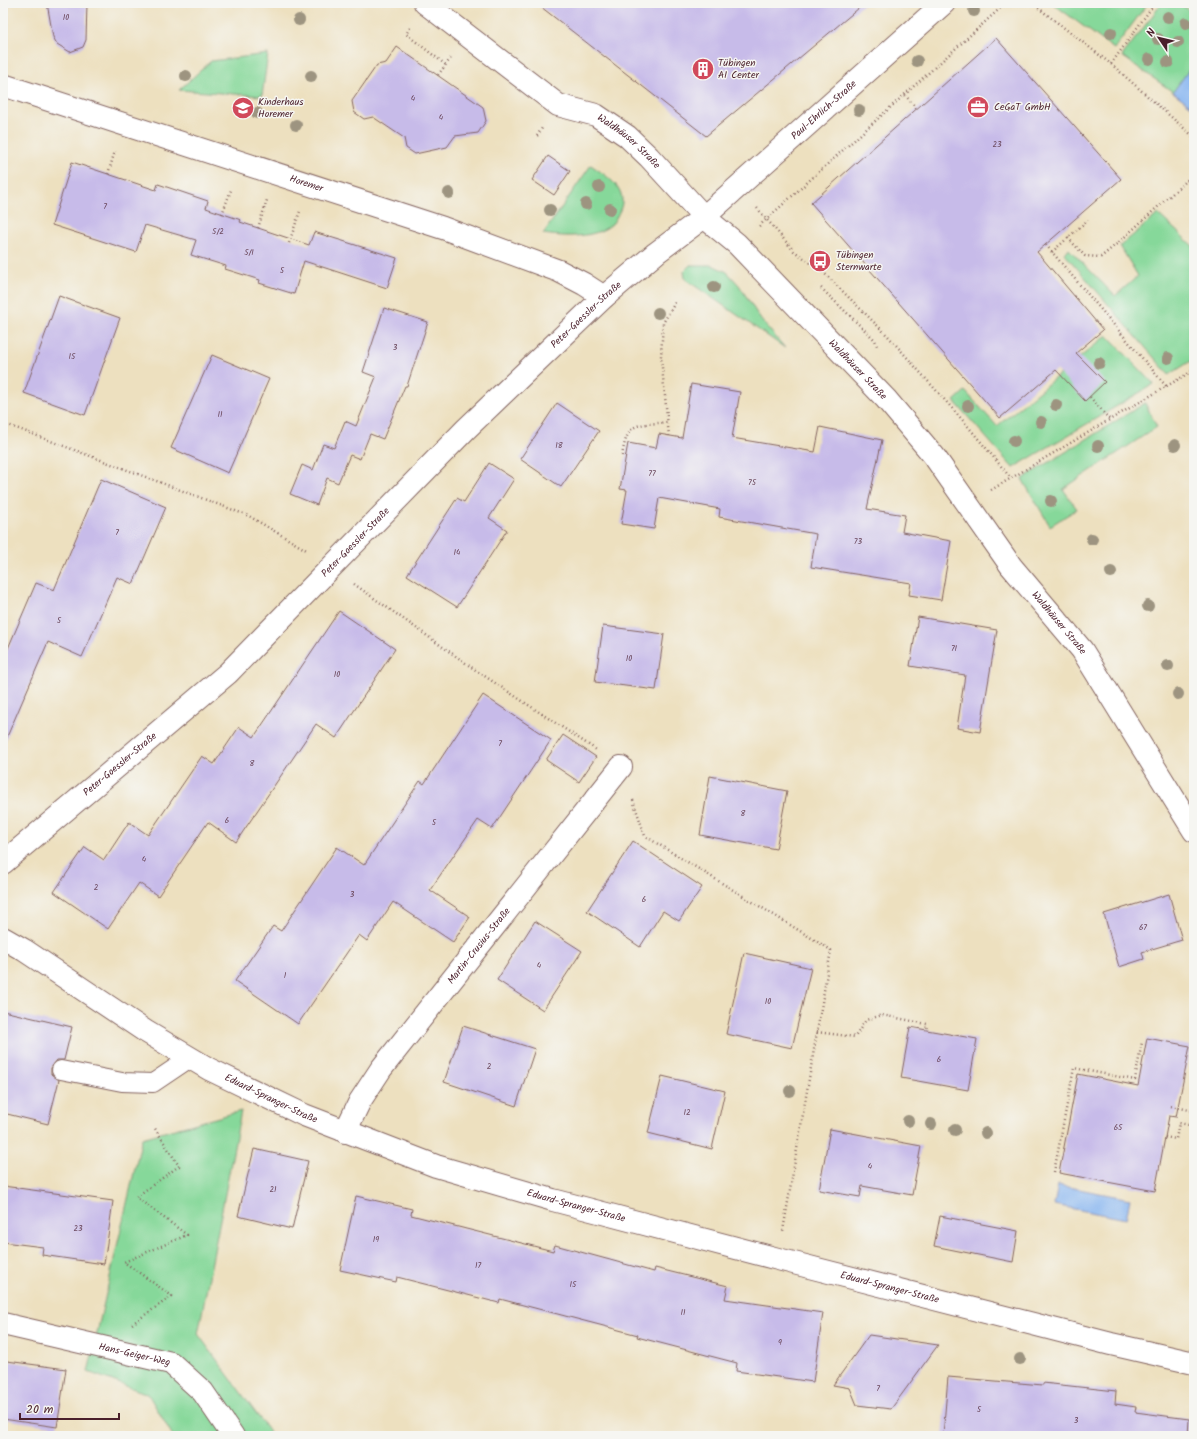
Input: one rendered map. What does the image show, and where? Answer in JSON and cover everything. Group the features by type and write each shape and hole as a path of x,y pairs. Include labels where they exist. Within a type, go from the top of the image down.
{"street":[{"name":"Waldhäuser Straße","path":"425,3 558,105 596,115 627,136 649,157 704,217 737,244 890,404 934,456 1011,566 1082,650 1194,831"},
{"name":"Paul-Ehrlich-Straße","path":"704,217 944,3"},
{"name":"Horemer","path":"3,85 443,228 559,271 584,284 604,297"},
{"name":"Peter-Goessler-Straße","path":"3,863 228,673 466,429 604,297 656,253 704,217"},
{"name":"Martin-Crusius-Straße","path":"345,1132 360,1101 380,1069 621,767"},
{"name":"Eduard-Spranger-Straße","path":"3,938 30,954 144,1031 190,1058 267,1098 345,1132 436,1166 490,1183 778,1259 1111,1344 1194,1363"},
{"name":"Hans-Geiger-Weg","path":"3,1324 171,1363 203,1392 233,1436"}],"lane":[{"path":"61,1070 122,1082 153,1083 190,1058"}],"path":[{"path":"737,244 1006,3"},
{"path":"1032,3 1111,64 1194,137"},
{"path":"1111,64 1155,3"},
{"path":"438,75 449,60"},
{"path":"905,95 917,109"},
{"path":"1068,238 1085,256 1100,256 1118,243 1194,174"},
{"path":"1187,180 1194,187"},
{"path":"740,186 765,220 794,251 821,270 888,336 966,424 1010,477"},
{"path":"1052,252 1088,220"},
{"path":"1046,245 1112,325 1166,386"},
{"path":"669,436 661,357 663,323 676,301"},
{"path":"969,505 1010,477 1194,370"},
{"path":"1090,397 1110,420"},
{"path":"3,422 249,516 290,539 332,567 406,622 621,767 646,836 831,950 778,1259"},
{"path":"626,456 622,456 625,437 631,429 640,425 668,422"},
{"path":"817,1032 855,1037 866,1020 882,1015 927,1024 926,1030"},
{"path":"1054,1172 1074,1068 1135,1080 1142,1042"},
{"path":"1171,1106 1194,1110"},
{"path":"1165,1137 1176,1139 1179,1123 1194,1126"},
{"path":"130,1325 172,1296 124,1262 187,1234 136,1197 179,1166 154,1127"}],"green space":[{"path":"1052,3 1148,3 1114,49"},
{"path":"1162,3 1179,3 1194,14 1194,63 1173,92 1122,56"},
{"path":"268,54 262,96 179,90 211,61"},
{"path":"591,165 610,179 620,191 622,204 612,224 605,229 588,235 560,236 543,234"},
{"path":"1158,214 1194,247 1194,359 1169,375 1064,253 1069,249 1115,296 1138,276 1120,246"},
{"path":"690,265 712,265 727,272 739,285 761,320 785,348 685,279 684,271"},
{"path":"1107,335 1154,384 1013,468 954,401 965,391 997,426"},
{"path":"1145,403 1157,427 1063,489 1077,509 1050,526 1022,479"},
{"path":"241,1111 198,1334 269,1431 270,1436 173,1436 148,1394 88,1372 142,1138"}],"water":[{"path":"1194,63 1194,108 1173,92"},
{"path":"1058,1185 1130,1199 1126,1219 1054,1205"}],"building":[{"path":"47,3 87,3 86,40 83,47 70,52 57,44 53,37"},
{"name":"Tübingen AI Center","path":"536,3 865,3 706,136"},
{"path":"996,38 1121,179 1037,252 1103,330 1076,353 1105,382 1085,401 1056,370 1000,418 811,203"},
{"path":"397,47 483,107 486,121 478,133 455,136 447,147 415,154 406,148 404,138 373,117 364,119 354,112 352,101 377,65 386,63"},
{"path":"548,156 570,171 554,195 532,180"},
{"path":"72,162 156,190 158,184 208,201 206,208 241,220 240,222 309,245 314,232 397,258 387,288 304,261 294,294 259,283 260,280 225,269 226,266 191,255 196,240 145,225 136,252 52,225"},
{"path":"59,296 120,318 85,415 24,393"},
{"path":"384,308 428,322 407,386 405,386 383,439 370,434 360,459 350,455 338,483 327,478 317,505 290,494 302,465 313,470 323,444 334,448 345,421 356,426 376,377 363,372"},
{"path":"212,355 269,379 228,473 171,448"},
{"path":"691,384 740,392 732,438 815,452 820,427 882,440 867,509 905,515 902,532 951,541 941,600 909,595 911,583 811,567 816,534 719,517 720,509 659,498 654,529 621,524 627,490 620,489 628,443 656,448 659,434 682,438"},
{"path":"557,403 599,431 561,487 520,459"},
{"path":"489,463 514,479 489,518 507,530 457,607 407,575 457,498 464,502"},
{"path":"101,479 166,507 133,584 117,577 82,657 48,642 3,746 3,660 36,583 54,590"},
{"path":"339,611 395,649 336,738 316,724 236,842 208,822 158,896 139,883 108,929 54,892 85,847 104,860 129,822 148,835 202,756 214,764 239,727 254,737"},
{"path":"918,617 997,630 980,732 957,728 965,675 910,666"},
{"path":"603,626 664,634 656,690 595,682"},
{"path":"483,695 551,740 492,829 478,820 430,890 470,917 453,942 393,902 367,941 359,935 298,1024 235,981 273,926 281,931 337,847 364,865 420,781 424,784"},
{"path":"563,735 596,757 579,782 546,760"},
{"path":"710,776 787,791 776,849 700,835"},
{"path":"633,841 702,887 679,921 663,911 640,947 587,911"},
{"path":"1169,894 1182,940 1142,952 1144,959 1119,967 1104,914"},
{"path":"535,921 582,951 543,1010 497,980"},
{"path":"744,953 811,968 792,1048 726,1034"},
{"path":"3,1011 72,1027 64,1060 57,1060 51,1068 51,1074 59,1080 48,1124 3,1113"},
{"path":"463,1026 535,1049 516,1106 444,1082"},
{"path":"910,1027 977,1039 968,1090 901,1078"},
{"path":"1147,1038 1190,1046 1176,1117 1169,1116 1155,1191 1059,1173 1078,1074 1138,1086"},
{"path":"662,1076 725,1091 712,1149 648,1133"},
{"path":"830,1129 921,1146 912,1195 862,1186 860,1197 819,1190"},
{"path":"254,1149 308,1161 292,1229 238,1216"},
{"path":"3,1186 113,1201 104,1264 42,1255 43,1247 3,1242"},
{"path":"356,1196 412,1209 411,1215 553,1251 555,1245 654,1272 655,1268 728,1286 725,1299 823,1313 813,1382 736,1371 737,1363 637,1337 638,1335 500,1299 499,1303 397,1277 396,1282 340,1270"},
{"path":"940,1216 1018,1231 1013,1262 934,1246"},
{"path":"869,1335 938,1345 891,1409 857,1405 850,1388 833,1385"},
{"path":"7,1361 66,1369 57,1427 3,1419 3,1388"},
{"path":"948,1377 1043,1385 1043,1383 1116,1391 1115,1404 1136,1407 1135,1412 1189,1419 1188,1436 943,1436"}],"place":[{"name":"Tübingen AI Center","path":"703,69"},
{"name":"CeGaT GmbH","path":"978,107"},
{"name":"Kinderhaus Horemer","path":"243,108"},
{"name":"Tübingen Sternwarte","path":"820,261"}]}
